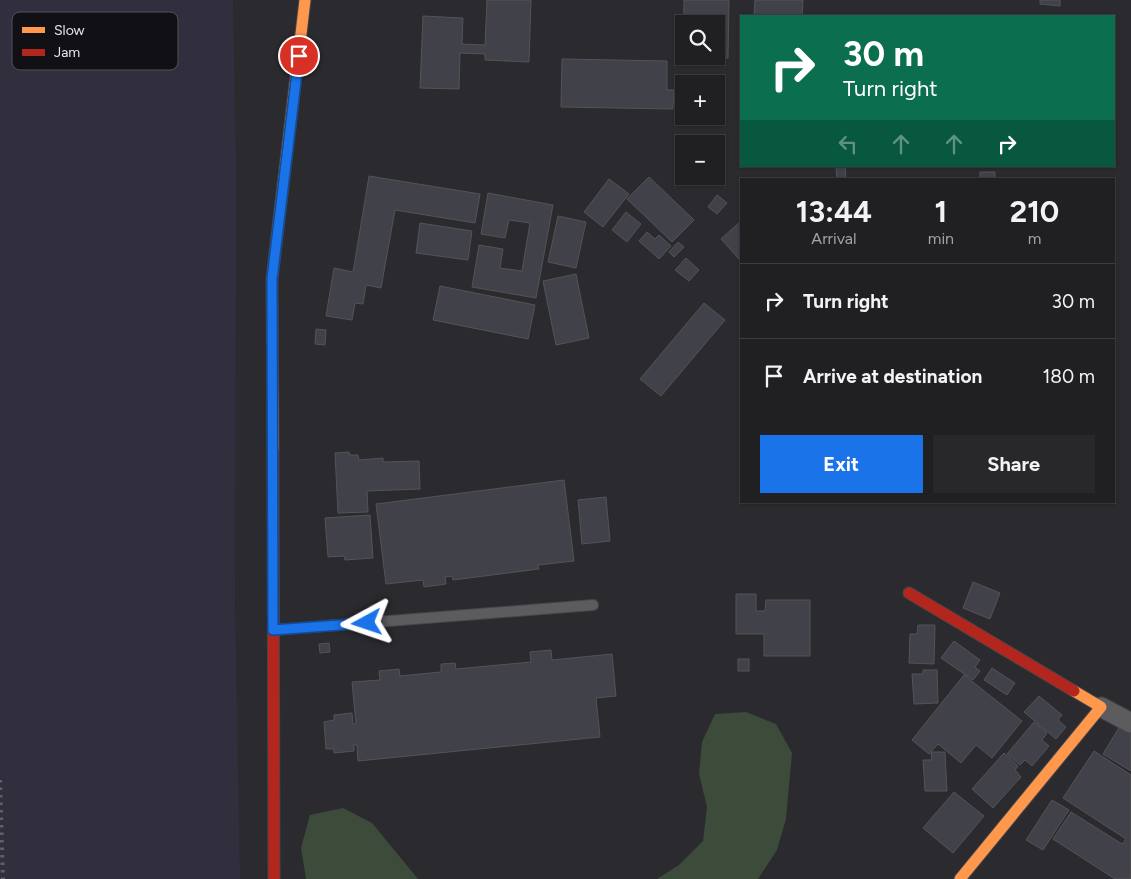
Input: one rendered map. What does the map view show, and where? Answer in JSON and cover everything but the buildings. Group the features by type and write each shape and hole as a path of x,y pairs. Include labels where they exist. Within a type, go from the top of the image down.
{"street":[{"path":"274,879 272,279 306,0"},
{"path":"910,594 1131,724"},
{"path":"960,879 1101,707"}],"lane":[{"path":"273,630 593,606"}],"shaded area":[{"path":"0,0 233,0 236,166 235,605 240,879 0,879"}],"green space":[{"path":"746,712 776,724 792,753 786,819 777,850 758,879 657,879 679,865 703,841 707,807 699,774 702,742 715,714"},
{"path":"343,808 372,823 418,879 306,879 301,848 310,815"}],"railway":[{"path":"0,780 3,879"}],"traffic: slow":[{"path":"273,449 272,279 305,0"},
{"path":"960,879 1101,707 1074,691"}],"traffic: jam":[{"path":"273,449 274,879"},
{"path":"909,593 1074,691"}],"route":[{"path":"299,56 272,279 273,630 367,623"}]}
